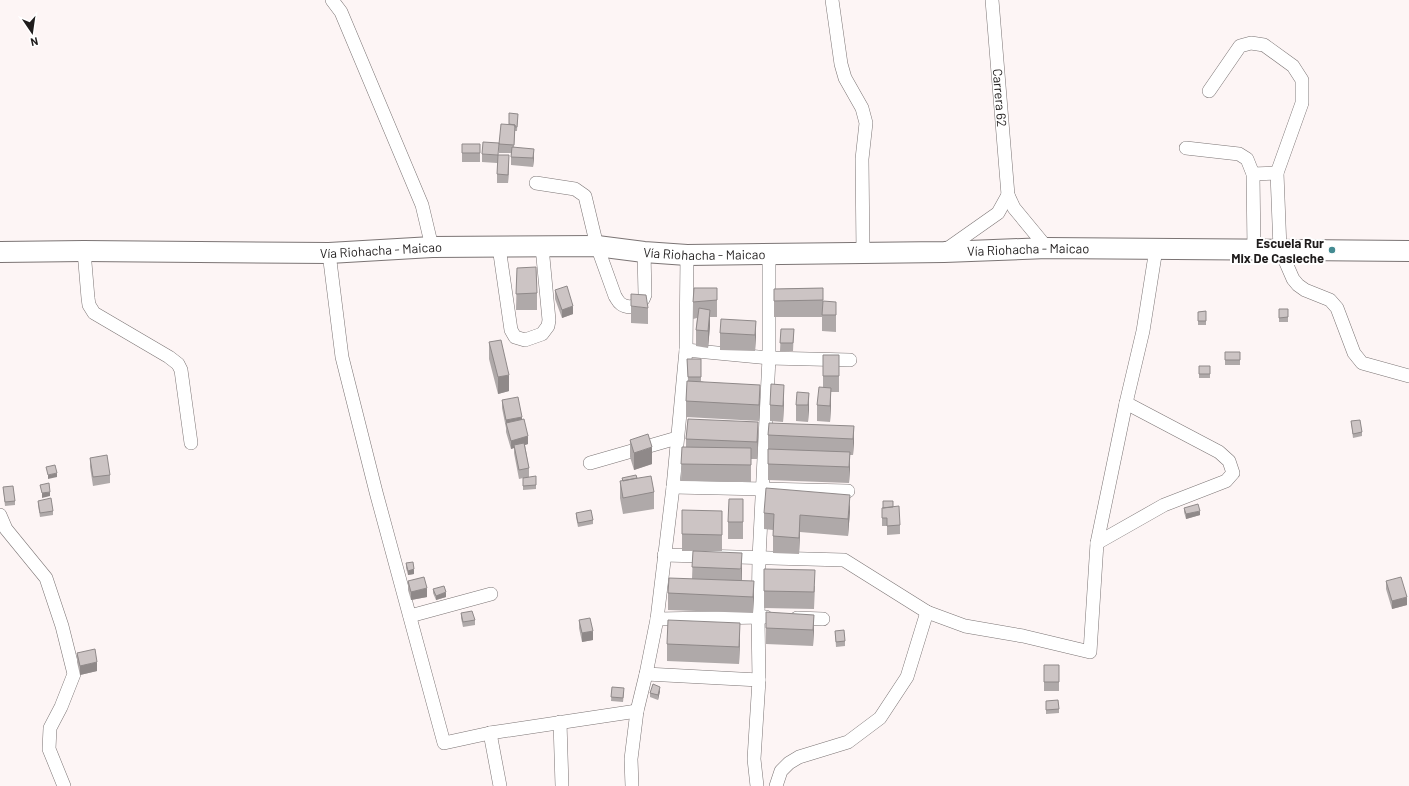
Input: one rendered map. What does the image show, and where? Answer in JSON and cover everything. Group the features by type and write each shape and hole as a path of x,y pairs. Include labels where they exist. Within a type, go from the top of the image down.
{"highway":[{"name":"Vía Riohacha - Maicao","path":"0,252 84,251 329,253 432,247 597,246 644,252 687,255 944,252 1047,248 1409,251"}],"street":[{"path":"332,0 341,12 422,205 432,247"},
{"path":"832,0 840,64 845,78 862,108 866,123 862,159 862,253"},
{"name":"Carrera 62","path":"992,0 1008,195 1014,208 1047,248"},
{"path":"1209,91 1240,46 1251,43 1264,45 1293,66 1302,80 1302,103 1277,173 1280,249 1293,279 1298,285 1305,290 1330,300 1337,308 1354,353 1362,363 1409,376"},
{"path":"1186,148 1239,154 1247,159 1253,174 1254,250"},
{"path":"1253,174 1277,173"},
{"path":"536,183 575,188 585,196 597,246 615,296 620,303 628,307 636,306 643,301 645,296 644,252"},
{"path":"944,252 998,213 1008,195"},
{"path":"499,247 511,330 515,337 525,340 542,334 548,326 549,320 542,247"},
{"path":"664,555 844,560 927,612 965,626 1023,636 1090,652 1097,543 1126,403 1143,331 1156,249"},
{"path":"84,251 89,305 94,313 169,357 178,364 181,370 191,443"},
{"path":"329,253 342,357 444,743 490,733 637,711"},
{"path":"757,786 754,759 759,680 758,617 760,558 770,358 769,254"},
{"path":"632,786 631,760 637,711 646,674 656,619 673,487 686,350 687,255"},
{"path":"686,350 770,358 850,360"},
{"path":"1097,543 1164,505 1226,481 1233,472 1230,461 1219,452 1126,403"},
{"path":"678,423 694,424"},
{"path":"750,426 781,427"},
{"path":"590,463 677,438"},
{"path":"673,487 848,492"},
{"path":"0,515 6,529 46,578 62,626 74,674 61,707 50,728 49,749 64,786"},
{"path":"410,616 491,594"},
{"path":"776,786 781,771 788,763 799,757 848,742 880,718 908,677 927,612"},
{"path":"656,619 758,617 823,619"},
{"path":"646,674 759,680"},
{"path":"560,722 562,786"},
{"path":"490,733 500,786"}],"building":[{"path":"509,113 518,114 517,127 509,124"},
{"path":"501,124 515,125 514,145 499,144"},
{"path":"483,142 499,143 498,155 482,154"},
{"path":"462,144 480,144 480,153 462,153"},
{"path":"512,147 534,149 533,158 511,157"},
{"path":"498,155 509,155 508,175 497,174"},
{"path":"536,267 537,293 516,294 517,268"},
{"path":"567,286 573,306 562,310 555,290"},
{"path":"694,288 717,288 717,300 693,302"},
{"path":"823,288 823,300 774,301 774,289"},
{"path":"631,294 646,295 648,308 631,306"},
{"path":"823,301 836,302 836,315 822,315"},
{"path":"699,308 710,310 708,331 696,330"},
{"path":"1279,309 1288,309 1288,317 1279,318"},
{"path":"1206,311 1206,321 1198,321 1198,312"},
{"path":"721,319 756,321 755,335 720,333"},
{"path":"781,329 794,329 793,343 780,343"},
{"path":"501,340 509,375 498,377 489,342"},
{"path":"1225,352 1240,352 1240,360 1225,360"},
{"path":"823,355 839,355 839,376 823,376"},
{"path":"687,359 701,359 701,377 688,377"},
{"path":"1199,366 1210,366 1210,374 1199,374"},
{"path":"687,381 760,385 759,405 686,401"},
{"path":"771,384 784,385 783,406 770,405"},
{"path":"819,387 831,388 830,406 817,405"},
{"path":"797,392 809,393 808,405 796,405"},
{"path":"518,397 522,417 506,420 502,400"},
{"path":"524,419 528,436 511,441 506,423"},
{"path":"688,419 758,422 757,442 686,439"},
{"path":"1360,420 1362,432 1353,434 1351,421"},
{"path":"769,423 854,426 853,439 768,435"},
{"path":"648,434 652,447 634,453 630,440"},
{"path":"524,443 529,468 519,470 514,445"},
{"path":"682,447 751,448 751,465 681,464"},
{"path":"768,449 850,452 849,467 768,464"},
{"path":"107,455 110,475 93,477 90,458"},
{"path":"55,465 57,473 48,475 46,467"},
{"path":"636,475 637,478 623,481 622,478"},
{"path":"536,476 536,485 523,486 523,478"},
{"path":"651,476 654,492 623,498 620,481"},
{"path":"49,483 50,492 42,493 40,485"},
{"path":"13,486 15,501 5,502 3,487"},
{"path":"766,488 850,495 848,519 800,515 799,538 773,536 774,514 764,513"},
{"path":"51,498 53,511 40,513 38,501"},
{"path":"729,499 743,499 743,522 728,522"},
{"path":"883,501 893,501 893,507 883,508"},
{"path":"1198,504 1200,511 1186,514 1184,508"},
{"path":"899,506 900,525 887,526 887,518 882,518 882,508"},
{"path":"591,510 593,520 578,523 576,513"},
{"path":"682,510 722,511 722,535 682,534"},
{"path":"693,551 742,553 741,569 692,567"},
{"path":"413,562 414,569 408,571 406,563"},
{"path":"764,569 815,570 814,592 764,591"},
{"path":"424,577 427,588 411,592 408,581"},
{"path":"1401,577 1407,597 1392,601 1386,581"},
{"path":"669,578 754,581 753,597 668,593"},
{"path":"444,586 446,592 436,596 433,589"},
{"path":"472,611 475,620 463,622 461,613"},
{"path":"766,612 814,615 813,630 766,628"},
{"path":"590,618 593,631 582,633 579,620"},
{"path":"668,620 740,623 739,647 667,644"},
{"path":"844,630 845,641 836,642 835,631"},
{"path":"95,649 97,662 80,666 77,653"},
{"path":"1044,665 1059,665 1059,682 1044,682"},
{"path":"653,684 660,687 658,695 650,693"},
{"path":"612,687 624,688 623,698 611,697"},
{"path":"1058,700 1059,709 1046,710 1046,701"}],"place":[{"name":"Escuela Rur Mix De Casieche","path":"1332,250"}]}
